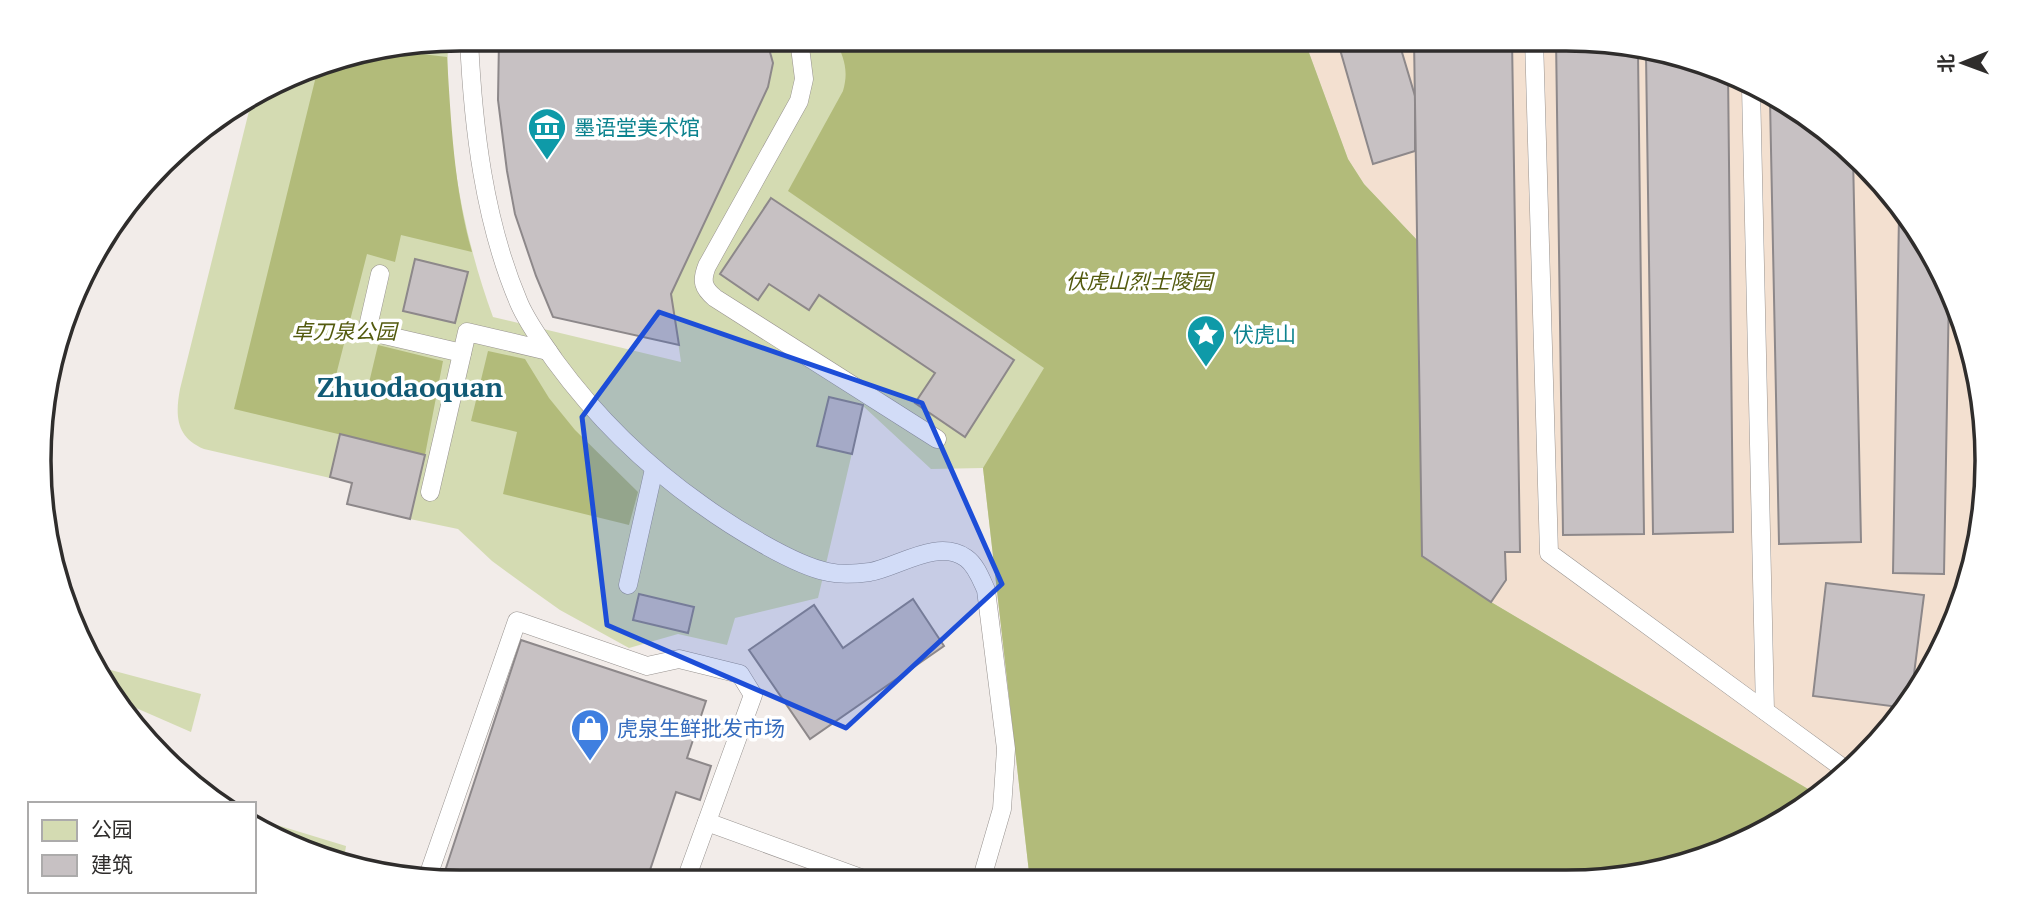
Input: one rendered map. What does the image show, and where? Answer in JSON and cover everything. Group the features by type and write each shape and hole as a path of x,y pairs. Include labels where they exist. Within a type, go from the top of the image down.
{"lane":[{"path":"470,51 478,144 494,225 520,305 548,351 602,419 654,469 704,506 803,563 826,572 850,574 872,572 930,553 944,552 967,558 976,569 986,590 1006,749 1002,809 984,870"},
{"path":"801,51 804,79 799,101 707,266 703,278 704,286 715,298 937,439"},
{"path":"1534,51 1549,553 1839,766"},
{"path":"1751,95 1765,711"},
{"path":"380,274 367,331 462,353"},
{"path":"430,492 467,332 548,351"},
{"path":"628,585 654,469"},
{"path":"431,869 517,621 647,666 680,659 740,674 753,695 689,870"},
{"path":"707,822 839,870"}],"highlighted area":[{"path":"659,312 922,403 1002,584 846,728 607,625 582,417"}],"shaded area":[{"path":"1308,51 1566,51 1619,54 1697,72 1770,106 1836,152 1891,211 1933,279 1954,329 1961,354 1972,407 1974,434 1972,514 1954,592 1920,665 1874,731 1815,786 1809,790 1491,602 1422,556 1417,240 1364,184 1348,159"}],"green space":[{"name":"伏虎山烈士陵园","path":"448,51 449,111 457,181 472,250 493,317 681,362 671,294 768,87 772,62 770,51 1308,51 1348,159 1364,184 1417,240 1422,556 1491,602 1809,790 1747,828 1722,839 1672,856 1619,867 1566,870 1029,870 983,468 931,469 863,406 818,598 735,618 727,645 678,634 629,648 560,610 492,561 458,529 410,519 352,483 204,449 183,432 178,417 180,389 249,110 279,93 329,72 407,54"},
{"name":"伏虎山烈士陵园","path":"1308,51 1348,159 1364,184 1417,240 1422,556 1491,602 1809,790 1747,828 1722,839 1672,856 1619,867 1566,870 1029,870 983,468 1044,368 788,191 843,91 846,77 841,52"},
{"name":"卓刀泉公园","path":"407,54 447,57 457,180 472,252 401,235 395,262 367,254 335,379 368,387 378,345 443,361 425,455 234,409 316,77 354,65"},
{"path":"488,351 525,359 549,398 575,430 638,492 629,525 503,494 517,432 471,421"},
{"path":"109,669 201,694 191,732 133,707"},
{"path":"270,823 346,846 345,853 329,849"}],"building":[{"path":"499,51 770,51 773,63 768,87 671,294 679,345 553,317 515,214 498,100"},
{"path":"1340,51 1402,51 1415,96 1415,151 1373,164"},
{"path":"1414,51 1512,51 1520,552 1505,552 1506,580 1491,602 1422,556"},
{"path":"1556,51 1619,54 1638,58 1644,534 1563,535"},
{"path":"1646,59 1697,72 1728,85 1733,532 1653,534"},
{"path":"1770,106 1815,135 1853,169 1861,542 1779,544"},
{"path":"771,198 1014,360 965,437 915,403 935,373 819,295 809,310 769,284 758,300 720,274"},
{"path":"1899,223 1933,279 1949,315 1944,574 1893,573"},
{"path":"415,259 468,272 455,323 403,311"},
{"path":"829,397 863,405 852,454 817,446"},
{"path":"340,434 425,455 410,519 347,504 352,483 330,477"},
{"path":"1826,583 1924,595 1914,675 1893,706 1813,696"},
{"path":"639,594 694,607 688,633 633,620"},
{"path":"913,599 944,646 810,739 749,650 814,605 843,648"},
{"name":"虎泉生鲜批发市场","path":"521,640 706,701 687,758 711,766 700,800 676,792 650,870 446,869"}],"place":[{"name":"墨语堂美术馆","path":"547,161"},
{"name":"伏虎山","path":"1206,368"},
{"name":"虎泉生鲜批发市场","path":"590,762"}],"district":[{"name":"Zhuodaoquan","path":"410,386"}]}
